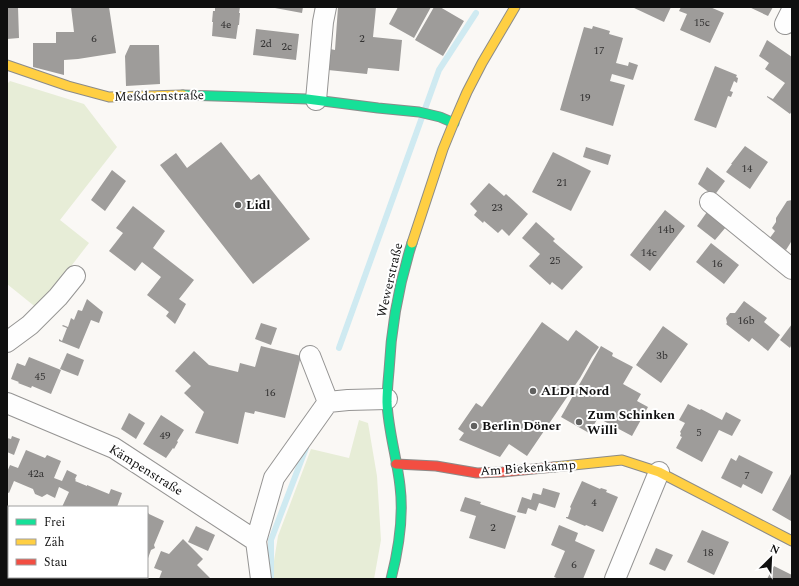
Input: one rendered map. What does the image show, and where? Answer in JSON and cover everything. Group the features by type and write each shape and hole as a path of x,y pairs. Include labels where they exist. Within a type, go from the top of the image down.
{"street":[{"path":"316,100 323,22 326,7"},
{"name":"Wewerstraße","path":"390,579 395,564 401,533 401,498 392,445 387,399 391,346 401,282 414,235 454,123 464,100 500,30 515,7"},
{"name":"Meßdornstraße","path":"7,65 68,86 109,97 194,95 316,100 419,112 454,123"},
{"path":"710,202 792,269"},
{"path":"7,342 30,325 58,297 75,276"},
{"path":"310,356 328,402"},
{"path":"261,579 256,541 274,478 328,402 387,399"},
{"name":"Kämpenstraße","path":"7,403 114,448 256,541"},
{"name":"Am Biekenkamp","path":"396,464 436,466 477,473 503,472 622,460 659,472 792,542"},
{"path":"615,579 659,472"}],"green space":[{"path":"10,81 84,104 117,147 60,220 89,243 38,309 7,284 7,84"},
{"path":"359,420 368,423 377,476 381,540 374,579 274,579 274,561 278,536 311,449 349,458"}],"building":[{"path":"7,7 18,7 19,38 7,39"},
{"path":"71,7 109,7 116,53 64,60 64,75 33,67 33,43 56,43 56,32 74,32"},
{"path":"215,7 240,7 239,25 236,39 212,36 213,11 215,11"},
{"path":"275,7 303,7 302,13"},
{"path":"338,7 376,7 373,37 402,40 399,71 368,68 367,74 328,70 330,49 335,50"},
{"path":"398,7 431,7 414,38 389,24"},
{"path":"434,7 440,7 464,21 443,56 415,40"},
{"path":"632,7 671,7 664,22"},
{"path":"681,7 710,7 724,13 710,43 680,30 687,14 679,11"},
{"path":"749,7 773,7 768,16"},
{"path":"593,26 610,31 609,34 623,38 616,63 628,66 629,62 638,65 633,80 612,74 610,81 625,85 613,126 560,110 584,27 592,29"},
{"path":"256,29 299,34 296,60 253,55"},
{"path":"767,40 792,57 792,111 790,114 767,97 773,99 785,83 765,69 769,63 759,56"},
{"path":"130,45 159,45 160,84 126,86 125,56"},
{"path":"715,66 737,75 736,77 738,78 737,83 734,81 730,91 733,92 731,97 728,96 716,128 694,120"},
{"name":"Lidl","path":"221,142 251,180 259,174 310,239 253,284 160,165 176,153 187,168"},
{"path":"745,146 768,162 750,189 726,172"},
{"path":"586,147 611,155 608,165 583,157"},
{"path":"553,152 591,171 571,211 532,192"},
{"path":"707,167 725,181 714,196 698,184"},
{"path":"112,170 126,181 105,211 91,200"},
{"path":"489,183 504,196 506,194 528,214 509,236 502,229 498,233 474,215 477,211 470,204"},
{"path":"792,200 792,243 791,242 786,250 769,239 775,231 772,228 776,222 776,218 787,201"},
{"path":"133,206 165,231 153,248 194,280 179,299 186,304 175,324 166,316 169,312 147,295 161,277 142,262 135,271 109,251 123,233 116,228"},
{"path":"665,210 685,226 650,271 630,255"},
{"path":"707,212 726,227 715,240 697,226"},
{"path":"536,222 555,239 553,241 583,267 562,290 552,282 550,285 529,266 540,254 522,238"},
{"path":"711,243 739,265 724,284 696,262"},
{"path":"87,299 103,312 99,323 91,320 79,349 59,341 59,339 62,341 67,328 62,326 68,327 71,318 74,320 78,310 82,311"},
{"path":"744,301 767,318 764,322 780,335 768,351 752,338 749,342 726,324 726,318 730,313 735,313"},
{"name":"ALDI Nord","path":"542,322 568,341 576,330 599,347 580,378 527,456 509,444 500,457 459,440 464,433 458,429 476,403 482,407"},
{"path":"261,323 277,328 271,345 255,339"},
{"path":"792,324 792,344 790,348 780,340"},
{"path":"663,326 688,344 661,383 636,365"},
{"path":"261,346 301,356 285,418 255,411 254,414 245,412 238,444 195,433 204,412 184,393 191,386 175,371 194,351 209,365 238,372 240,363 255,367"},
{"path":"601,346 613,353 612,356 633,367 623,384 641,394 637,401 648,407 632,436 598,418 589,433 561,417"},
{"path":"67,353 84,360 78,376 60,369"},
{"path":"29,357 61,370 51,394 32,386 31,388 11,379 17,363 25,366"},
{"path":"688,404 722,420 726,412 741,420 732,436 719,430 702,462 676,448 682,437 680,436 680,432 685,423 679,420"},
{"path":"129,413 145,423 136,439 121,429"},
{"path":"161,415 184,430 174,449 173,448 166,458 143,444"},
{"path":"12,436 20,439 14,455 7,452 7,438 11,439"},
{"path":"26,450 45,458 47,455 61,461 54,478 62,481 67,470 77,475 75,481 109,494 111,489 122,493 117,506 62,506 69,492 59,487 55,498 47,494 42,497 35,494 33,489 14,481 9,493 7,492 7,472 10,465 18,468"},
{"path":"739,455 773,472 762,494 743,484 741,488 721,478 731,458 736,461"},
{"path":"792,472 792,518 791,521 772,510"},
{"path":"582,481 600,489 607,490 606,492 618,497 603,532 566,518 568,517 570,507"},
{"path":"543,488 560,493 555,508 539,503 536,511 528,508 526,514 517,512 522,497 531,500 533,493 541,495"},
{"path":"465,497 481,502 480,504 516,516 505,549 469,538 476,516 460,511"},
{"path":"148,512 164,521 154,545 155,548 151,550 148,558"},
{"path":"559,525 578,533 575,541 595,550 583,579 559,579 554,577 565,551 551,545"},
{"path":"196,526 215,535 208,551 188,542"},
{"path":"702,530 729,542 714,575 687,562"},
{"path":"183,539 203,559 197,565 211,579 159,579 162,571 154,568 161,551 169,554"},
{"path":"656,548 673,555 665,571 649,564"},
{"path":"774,566 792,575 792,579 767,579"},
{"path":"22,578 56,578 55,579"}],"waterway":[{"path":"339,348 439,70 476,13"},
{"path":"271,579 271,540 306,448"}],"traffic: fast":[{"path":"183,95 307,99 419,112 440,117 454,123"},
{"path":"391,579 401,521 401,498 399,476 388,412 387,391 396,306 412,243"}],"traffic: slow":[{"path":"412,243 443,149 467,92 515,7"},
{"path":"7,65 68,86 109,97 183,95"},
{"path":"554,467 622,460 659,472 792,541"}],"traffic: jam":[{"path":"396,464 436,466 477,473 554,467"}],"place":[{"name":"Lidl","path":"238,205"},
{"name":"ALDI Nord","path":"533,391"},
{"name":"Zum Schinken Willi","path":"579,422"},
{"name":"Berlin Döner","path":"474,426"}]}
